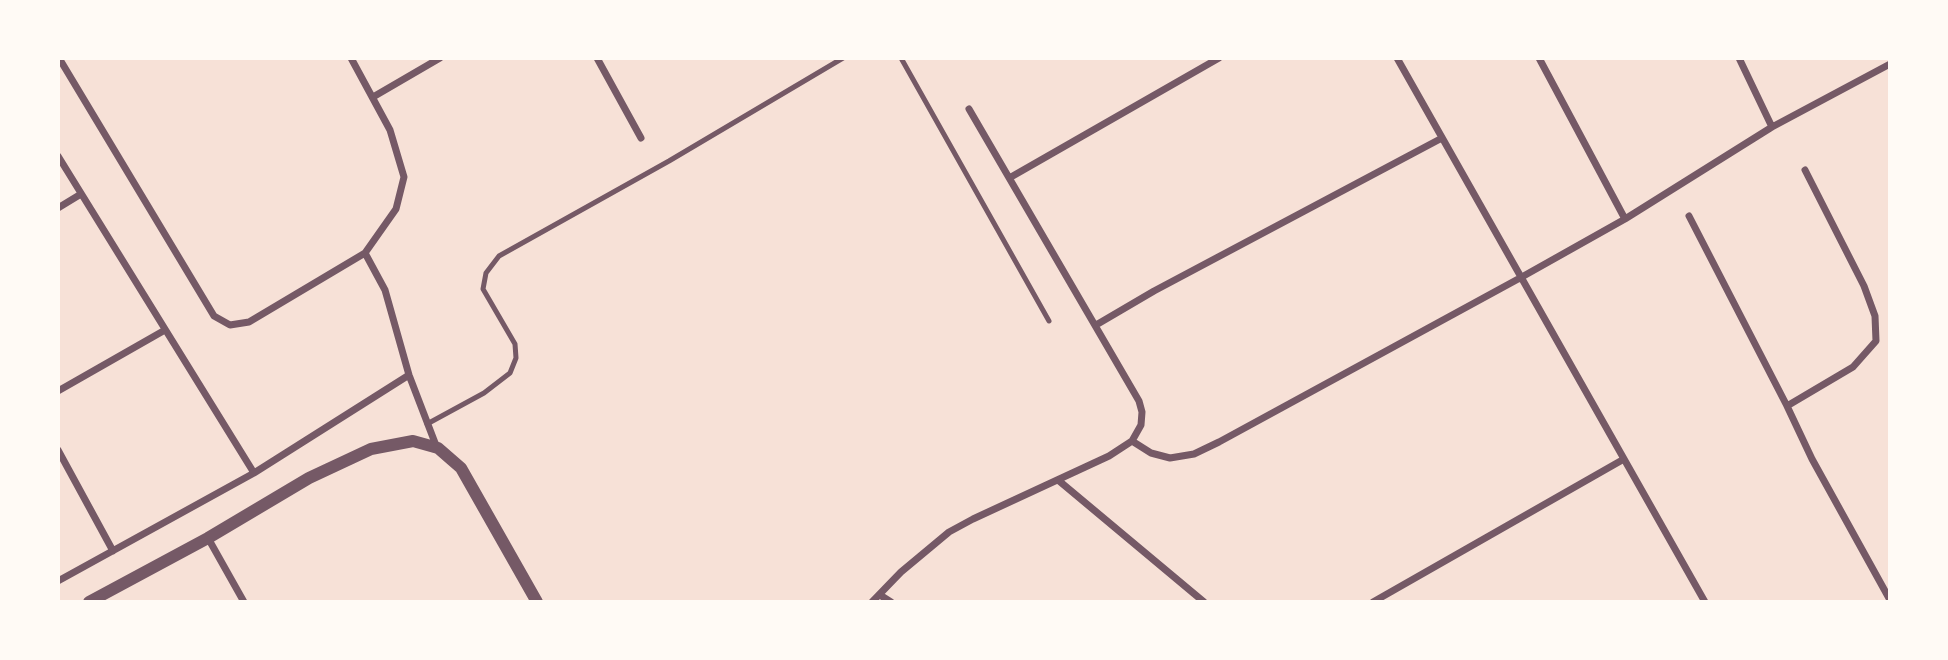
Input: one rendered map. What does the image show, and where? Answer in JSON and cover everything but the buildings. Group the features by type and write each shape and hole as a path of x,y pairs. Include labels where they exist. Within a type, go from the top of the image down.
{"street":[{"path":"60,58 214,316 230,326 249,322 365,253 396,209 404,177 399,152 351,58"},
{"path":"373,97 440,58"},
{"path":"1011,177 1219,58"},
{"path":"1397,58 1705,602"},
{"path":"1539,58 1626,219"},
{"path":"1739,58 1772,127"},
{"path":"599,59 641,138"},
{"path":"1132,441 1151,453 1170,458 1194,454 1626,219 1772,127 1890,64"},
{"path":"872,602 901,572 949,533 1109,456 1132,441 1141,425 1142,412 1096,325 969,109"},
{"path":"1096,325 1153,291 1442,138"},
{"path":"58,156 254,473"},
{"path":"1787,407 1853,368 1876,341 1875,316 1864,286 1805,170"},
{"path":"58,208 82,194"},
{"path":"1689,216 1812,459 1890,600"},
{"path":"365,253 385,290 408,375 438,448 461,468 537,602"},
{"path":"58,391 165,330"},
{"path":"58,582 254,473 408,375"},
{"path":"89,602 208,538 309,478 371,449 413,441 438,448"},
{"path":"58,450 113,551"},
{"path":"1373,602 1624,459"},
{"path":"1058,480 1204,602"},
{"path":"208,538 244,602"},
{"path":"880,594 891,602"}],"lane":[{"path":"427,424 484,393 510,373 516,358 515,344 483,289 486,273 499,256 669,161 843,58"},
{"path":"901,58 1049,321"}]}
